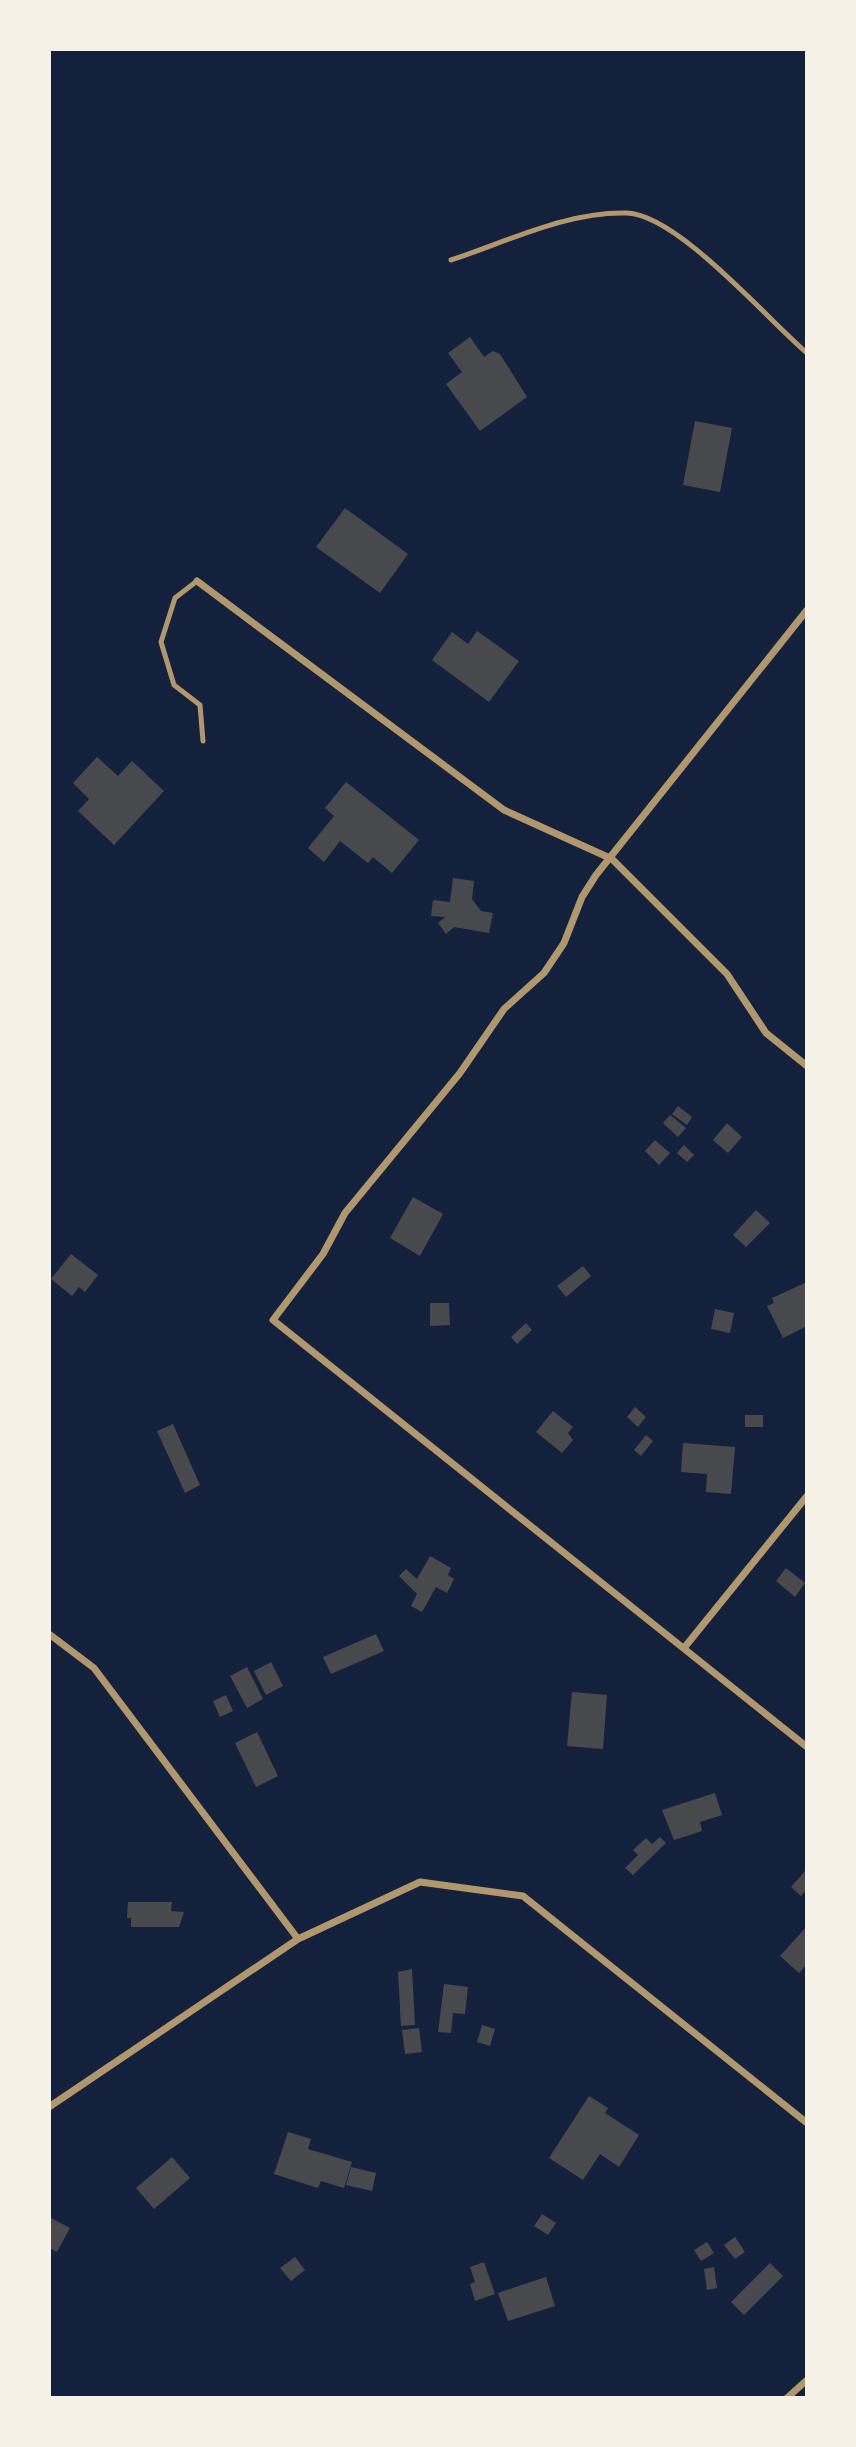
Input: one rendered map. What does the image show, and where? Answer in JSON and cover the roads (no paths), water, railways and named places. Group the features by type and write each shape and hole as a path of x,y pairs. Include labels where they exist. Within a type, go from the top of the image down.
{"street":[{"path":"197,581 504,810 611,859 727,974 766,1032 807,1066"},
{"path":"807,610 582,897 564,943 544,974 504,1009 460,1073 345,1213 323,1254 273,1321 807,1747"},
{"path":"684,1648 807,1496"},
{"path":"49,1634 94,1668 298,1939"},
{"path":"49,2107 298,1939 420,1882 523,1896 807,2123"},
{"path":"787,2398 807,2380"}],"lane":[{"path":"451,260 593,215 629,213 661,224 702,255 807,353"},
{"path":"197,581 175,598 161,642 174,685 200,705 203,741"}]}
